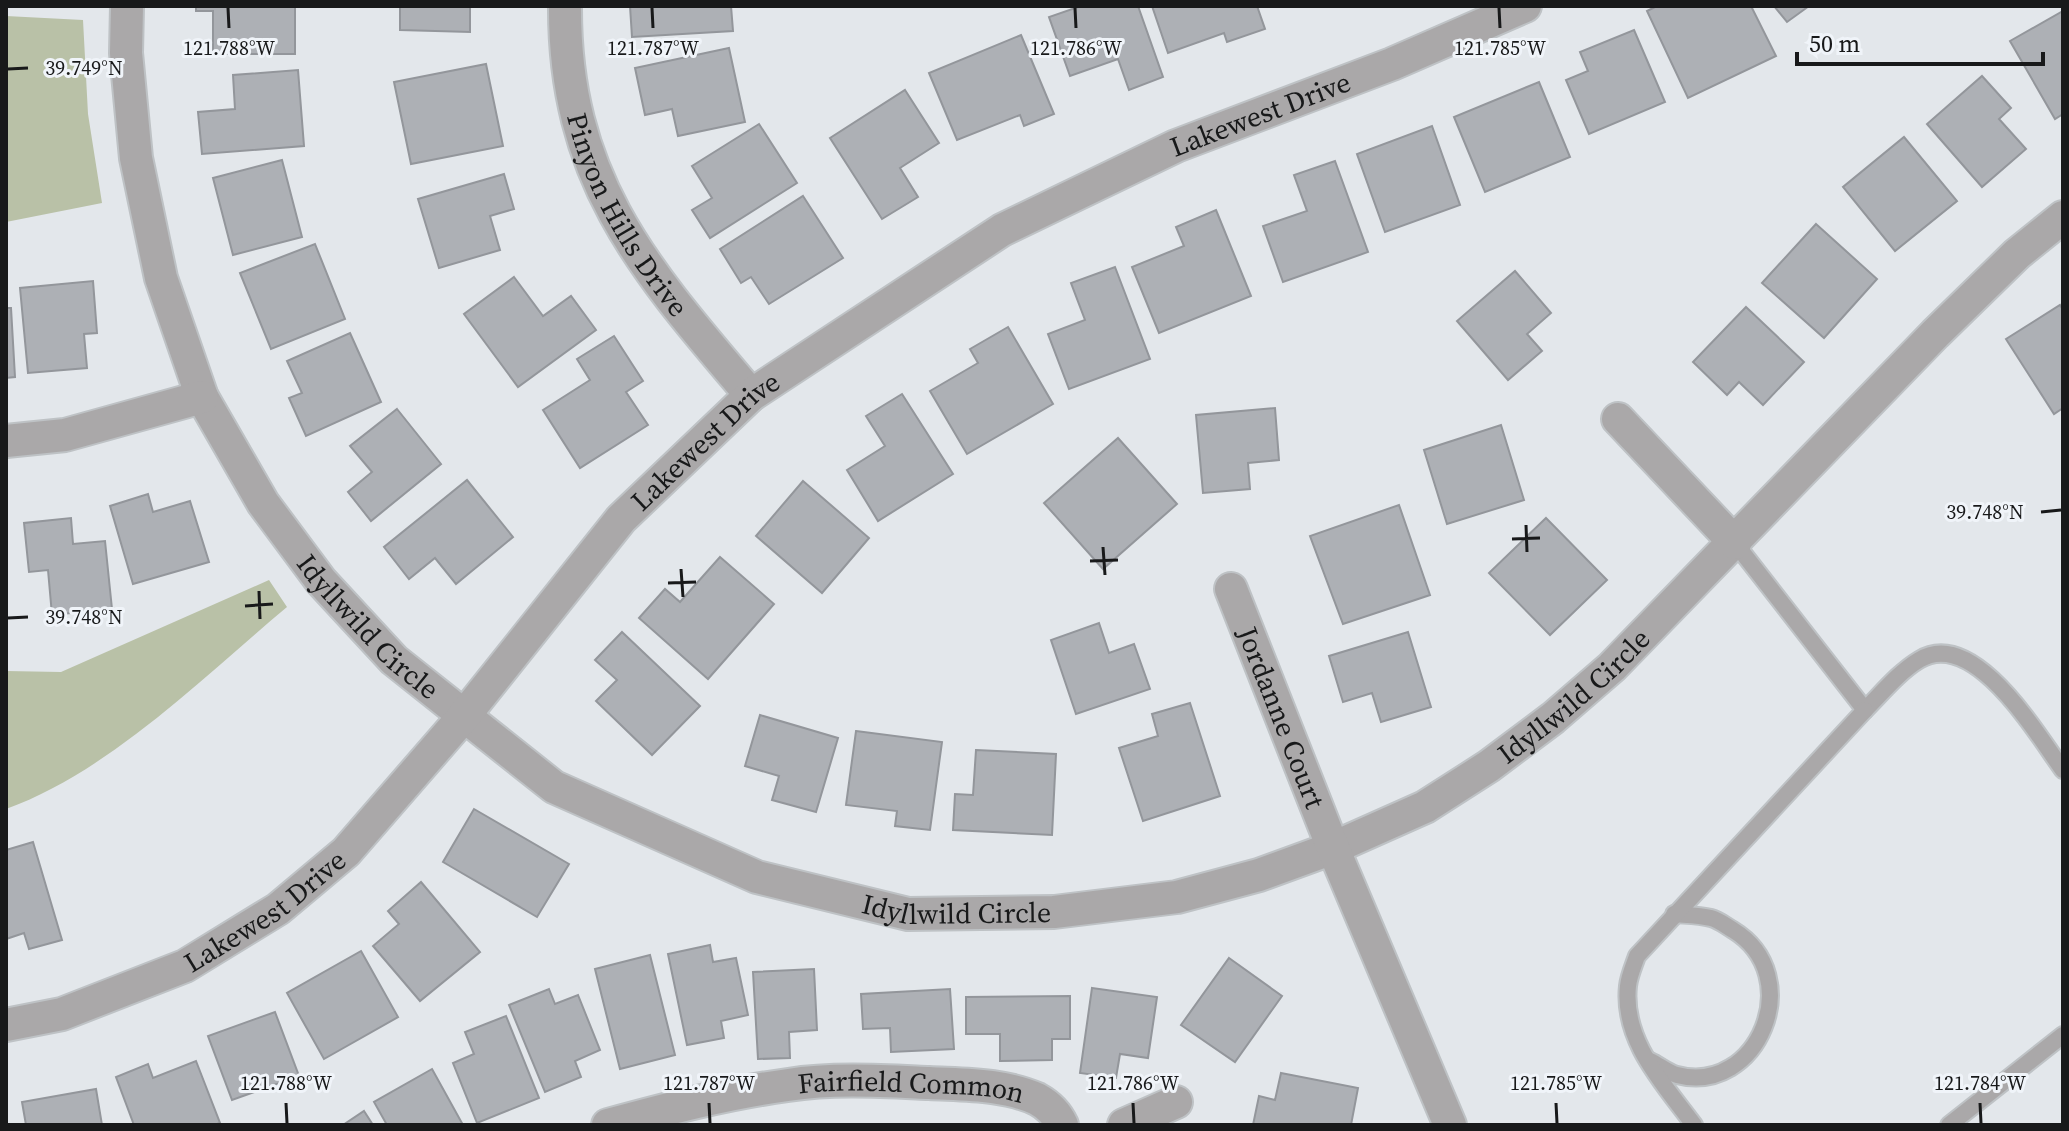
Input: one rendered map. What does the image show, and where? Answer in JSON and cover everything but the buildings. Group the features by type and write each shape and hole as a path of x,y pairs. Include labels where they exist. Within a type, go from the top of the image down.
{"street":[{"name":"Idyllwild Circle","path":"127,6 126,53 136,158 161,278 202,397 263,503 321,581 394,660 554,787 757,877 908,914 1054,912 1177,897 1259,875 1333,848 1425,807 1489,766 1553,718 1612,667 1935,334 2017,254 2063,217"},
{"name":"Pinyon Hills Drive","path":"565,6 573,106 592,170 625,235 666,295 751,395"},
{"name":"Lakewest Drive","path":"6,1025 62,1014 185,966 278,909 346,852 464,716 621,519 751,395 1002,230 1176,146 1392,64 1525,6"},
{"path":"6,441 65,435 202,397"},
{"path":"1618,419 1735,543"},
{"name":"Jordanne Court","path":"1231,589 1333,848 1450,1125"},
{"name":"Fairfield Common","path":"608,1125 723,1097 788,1085 834,1081 961,1085 1008,1090 1039,1100 1057,1115 1062,1125"},
{"path":"1124,1125 1176,1102"}],"lane":[{"path":"1735,543 1865,710"},
{"path":"1694,1125 1640,1050 1628,1010 1628,984 1637,956 1865,710 1921,658 1944,653 1971,663 2001,686 2063,770"},
{"path":"1646,1058 1676,1075 1700,1077 1725,1071 1757,1045 1770,1011 1768,970 1747,939 1714,919 1674,914"},
{"path":"1949,1125 2063,1035"}],"green space":[{"path":"6,16 83,20 88,114 102,203 6,222"},
{"path":"269,580 287,607 118,747 82,772 6,809 6,671 61,672"}]}
